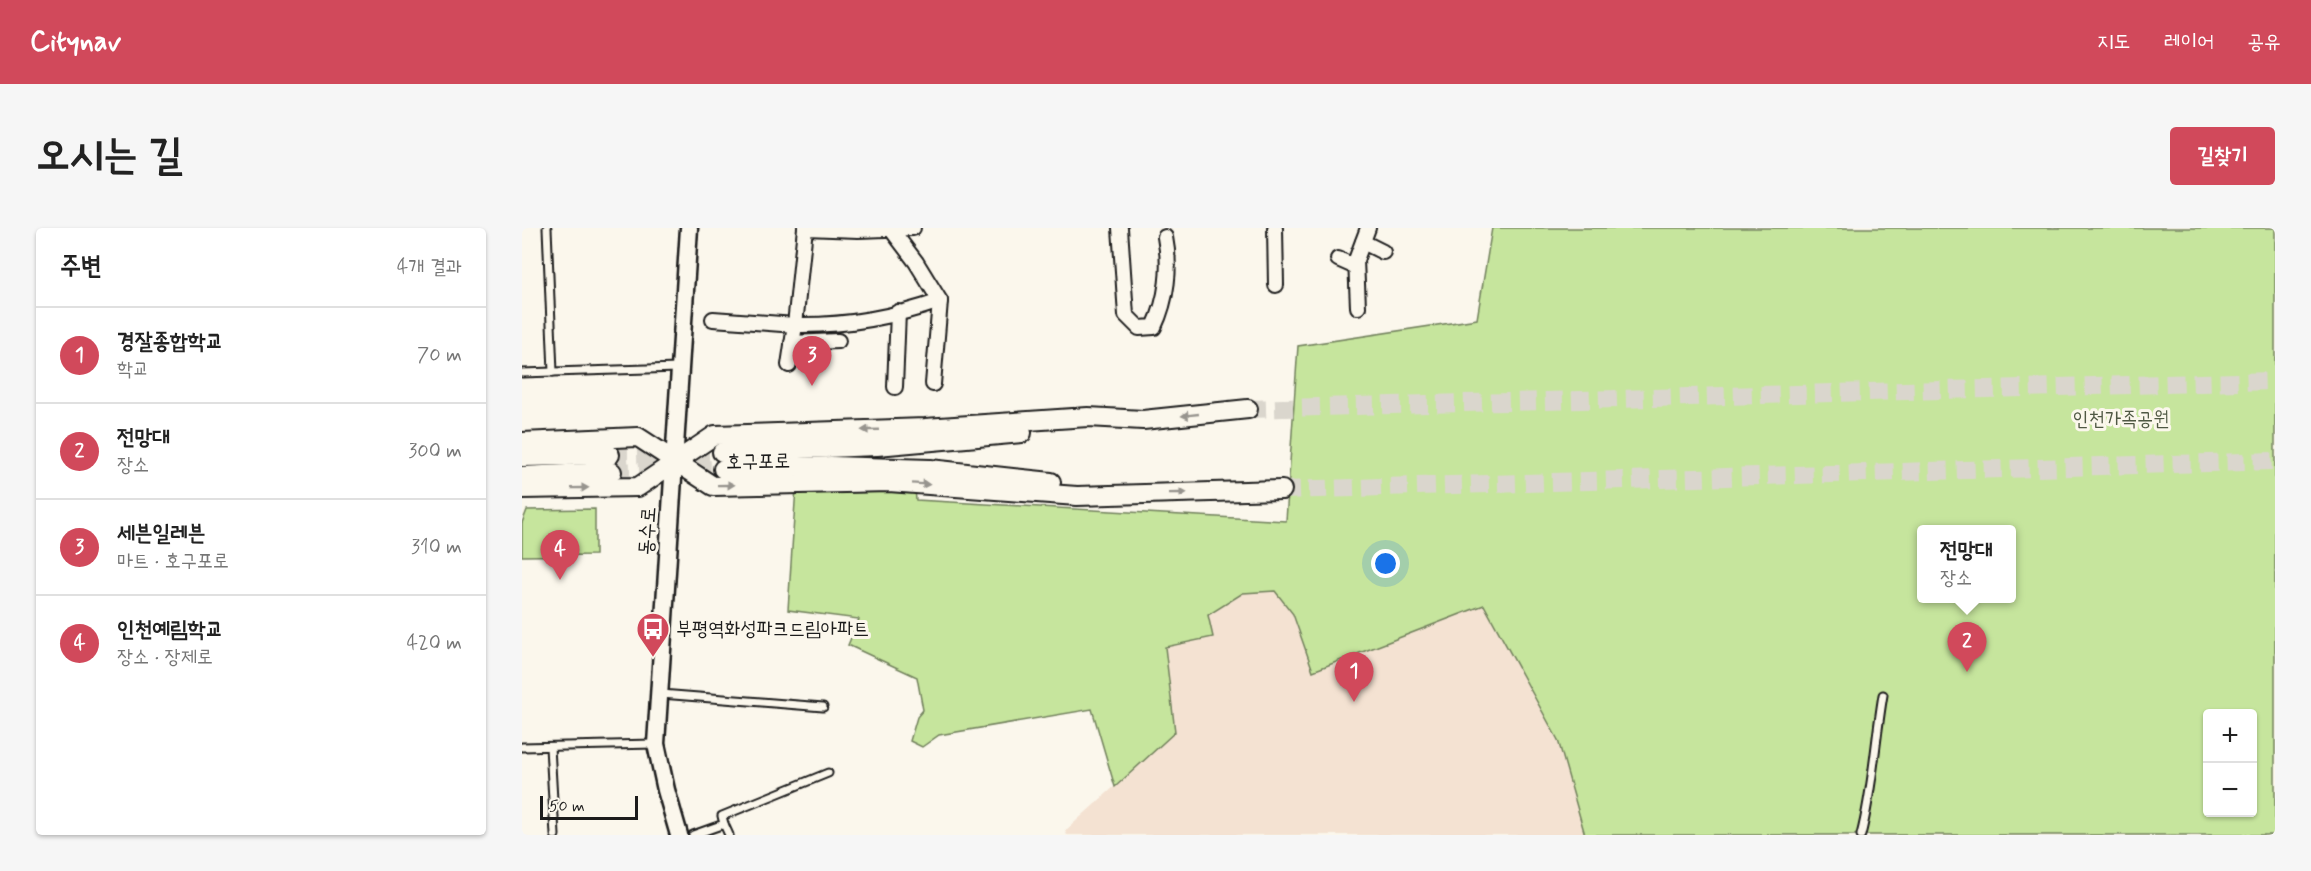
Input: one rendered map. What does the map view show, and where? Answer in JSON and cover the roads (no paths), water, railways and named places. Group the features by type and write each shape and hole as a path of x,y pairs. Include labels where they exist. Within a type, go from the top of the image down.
{"main road":[{"name":"호구포로","path":"1147,493 930,469 723,460 1089,428 1143,420 1248,410"},
{"name":"호구포로","path":"1143,420 1088,417 925,428 715,435 674,461 713,486 889,482 1077,496 1282,490"},
{"path":"522,442 638,437 674,461 638,487 522,489"},
{"path":"522,458 611,464 522,476"}],"street":[{"name":"동수로","path":"680,835 666,790 656,744 689,228"},
{"path":"789,365 805,228 858,230 914,228"},
{"path":"1120,228 1126,315 1139,328 1154,327 1165,299 1167,247 1165,237"},
{"path":"1275,228 1276,285"},
{"path":"1358,308 1356,260 1368,228"},
{"path":"891,229 916,262 940,302 933,384"},
{"path":"1363,242 1383,252"},
{"path":"1338,259 1356,267"},
{"path":"713,320 826,325 940,302"},
{"path":"895,387 898,312"},
{"path":"792,343 838,341"}],"lane":[{"path":"547,228 553,372"},
{"path":"522,373 680,368"},
{"path":"658,694 824,707"},
{"path":"1860,835 1870,796 1883,695"},
{"path":"522,747 656,744"},
{"path":"549,747 555,835"},
{"path":"729,835 722,816 828,773"},
{"path":"693,835 724,824"}],"tunnel":[{"path":"1248,409 2275,381"},
{"path":"610,455 722,452"},
{"path":"1282,490 2275,461"},
{"path":"612,472 723,469"}],"place":[{"name":"세븐일레븐","path":"812,386"},
{"name":"인천예림학교","path":"560,580"},
{"name":"부평역화성파크드림아파트","path":"653,658"},
{"name":"전망대","path":"1967,672"},
{"name":"경잘종합학교","path":"1354,702"}],"park label":[{"name":"인천가족공원","path":"2121,419"}]}
